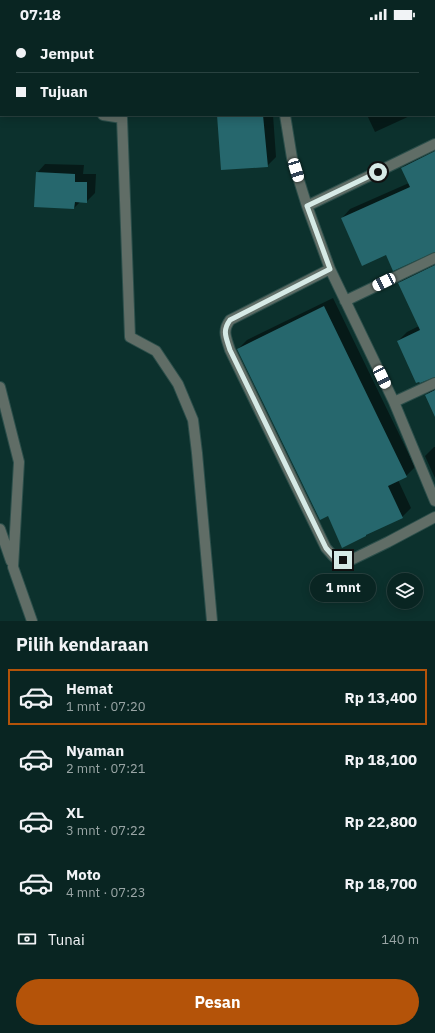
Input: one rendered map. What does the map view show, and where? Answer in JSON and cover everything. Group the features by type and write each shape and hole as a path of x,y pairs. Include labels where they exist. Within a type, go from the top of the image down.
{"street":[{"path":"109,116 122,118 130,337 156,351 178,384 193,420 212,621"},
{"path":"285,116 292,158 307,206 330,269 394,402 435,500"},
{"path":"307,206 435,144"},
{"path":"345,301 435,258"},
{"path":"330,269 230,320 226,326 226,337 230,350 326,548 334,557 343,560 353,559 435,517"},
{"path":"394,402 435,383"},
{"path":"0,387 19,462 13,567"},
{"path":"0,530 32,621"}],"building":[{"path":"217,116 263,116 268,167 221,170"},
{"path":"435,151 435,252 393,271 386,255 362,266 341,218 410,187 401,168"},
{"path":"36,172 75,174 75,182 87,182 87,203 75,202 74,209 34,207"},
{"path":"435,265 435,377 420,383 416,383 397,341 420,330 398,283"},
{"path":"324,306 407,477 388,486 403,518 342,548 328,516 320,520 237,349"},
{"path":"435,390 435,417 425,395"}],"route":[{"path":"343,560 334,557 326,548 230,350 226,337 226,326 230,320 330,269 307,206 378,172"}]}
